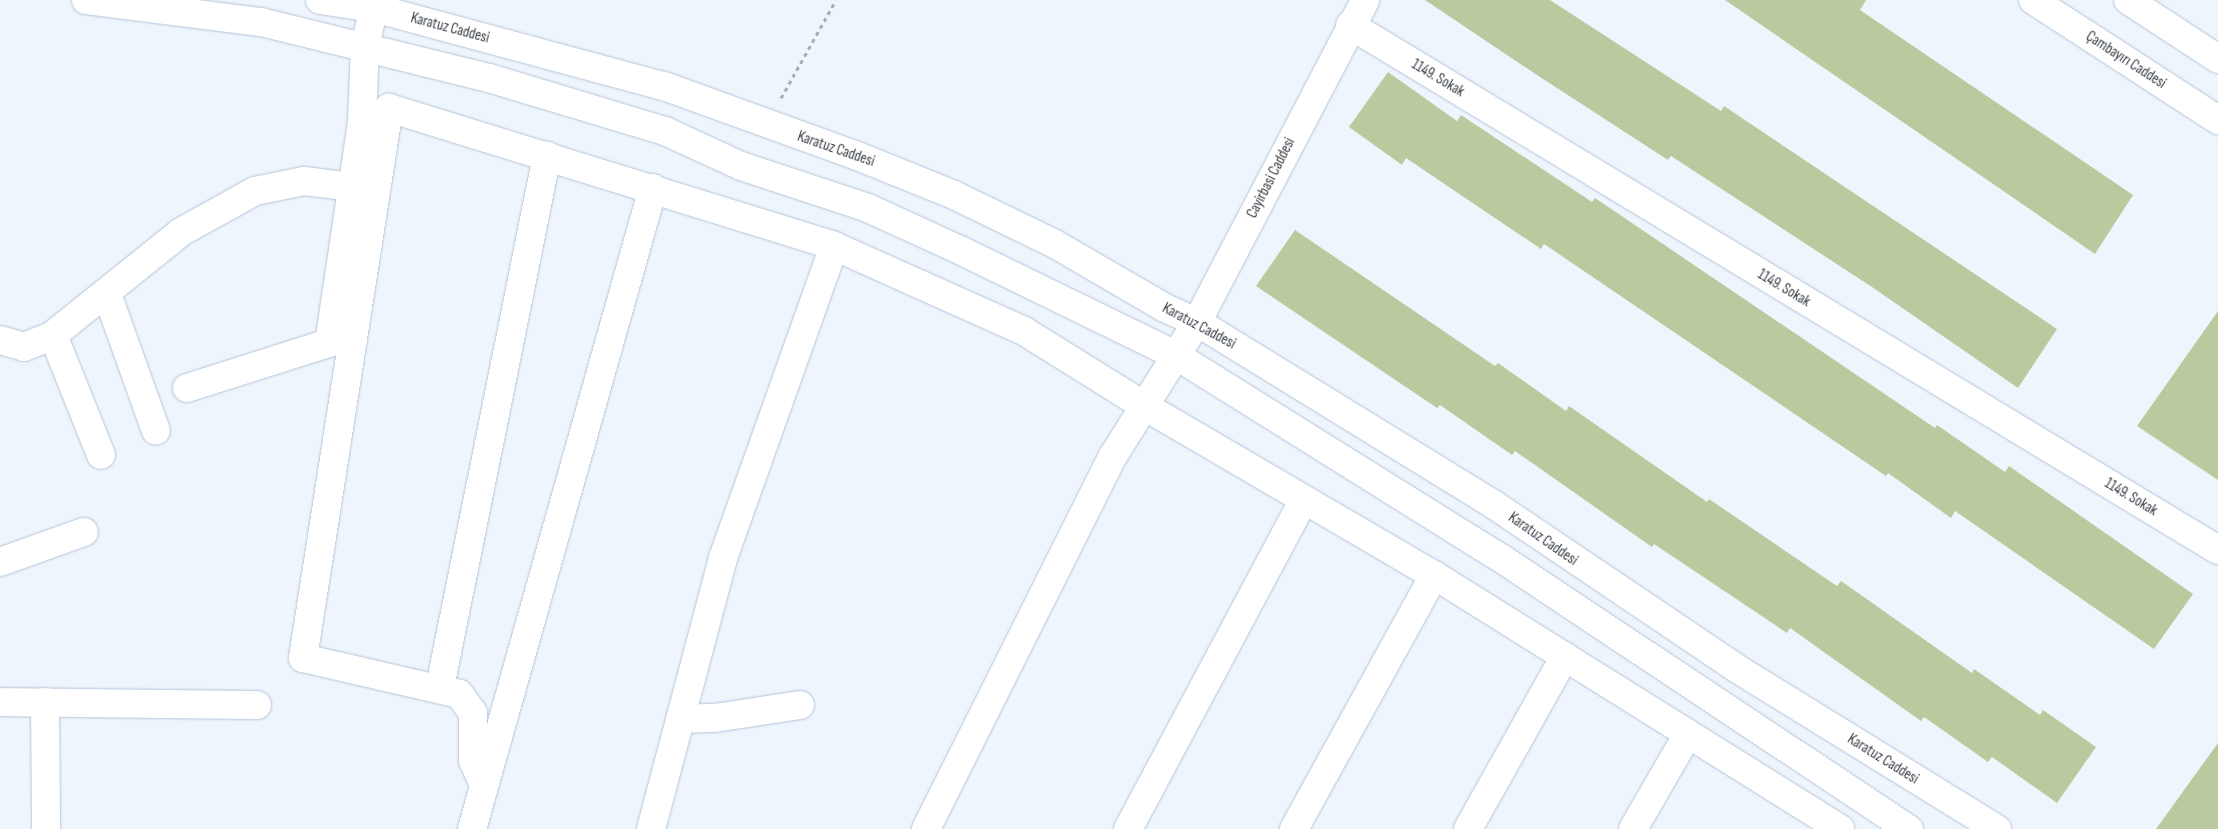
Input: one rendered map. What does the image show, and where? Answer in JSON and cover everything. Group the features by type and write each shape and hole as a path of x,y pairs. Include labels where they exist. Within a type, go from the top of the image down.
{"street":[{"path":"86,0 261,22 366,46 489,78 665,131 741,166 868,208 1177,356 1496,555 1909,829"},
{"name":"Karatuz Caddesi","path":"320,0 374,8 664,86 766,126 855,155 954,195 1055,244 1165,308 1197,322 1493,504 1728,663 1997,829"},
{"name":"Cayirbasi Caddesi","path":"926,829 1113,456 1146,407 1197,322 1350,25 1365,0"},
{"name":"Çambayırı Caddesi","path":"2033,0 2218,120"},
{"path":"2128,0 2218,59"},
{"path":"188,388 329,343 362,121 366,46 374,8"},
{"name":"1149. Sokak","path":"1350,25 2218,550"},
{"path":"484,785 473,760 473,712 459,694 440,687 303,658 389,108 653,188 834,246 1024,330 1146,407 1434,576 1565,656 1828,826"},
{"path":"440,687 547,156"},
{"path":"0,340 24,347 54,334 107,294 181,232 255,191 304,181 352,187"},
{"path":"472,829 653,188"},
{"path":"651,829 723,558 834,246"},
{"path":"107,294 156,431"},
{"path":"54,334 101,455"},
{"path":"1128,829 1304,500"},
{"path":"0,562 84,532"},
{"path":"1294,829 1434,576"},
{"path":"1468,829 1565,656"},
{"path":"0,702 257,704"},
{"path":"45,702 46,829"},
{"path":"680,719 715,718 800,705"},
{"path":"1633,829 1688,736"}],"path":[{"path":"766,126 836,0"}],"building":[{"path":"1425,0 1550,0 1721,111 1724,106 2057,329 2018,388 1872,287 1671,156 1668,160"},
{"path":"1725,0 1866,0 1860,10 2133,195 2095,254"},
{"path":"1388,72 1457,121 1461,115 1592,202 1595,198 1935,428 1937,425 2005,472 2009,466 2193,594 2154,649 1955,511 1951,518 1888,473 1886,476 1544,244 1541,249 1406,158 1402,165 1349,127"},
{"path":"1295,230 1495,366 1498,363 1566,411 1569,406 1707,502 1709,499 1837,586 1841,581 1972,673 1974,669 2040,715 2043,710 2096,747 2057,803 1992,757 1988,762 1924,717 1921,721 1790,628 1787,633 1654,544 1652,547 1515,451 1512,455 1440,405 1437,408 1256,286"},
{"path":"2218,311 2218,480 2137,426"},
{"path":"2218,743 2218,829 2156,829"}]}
